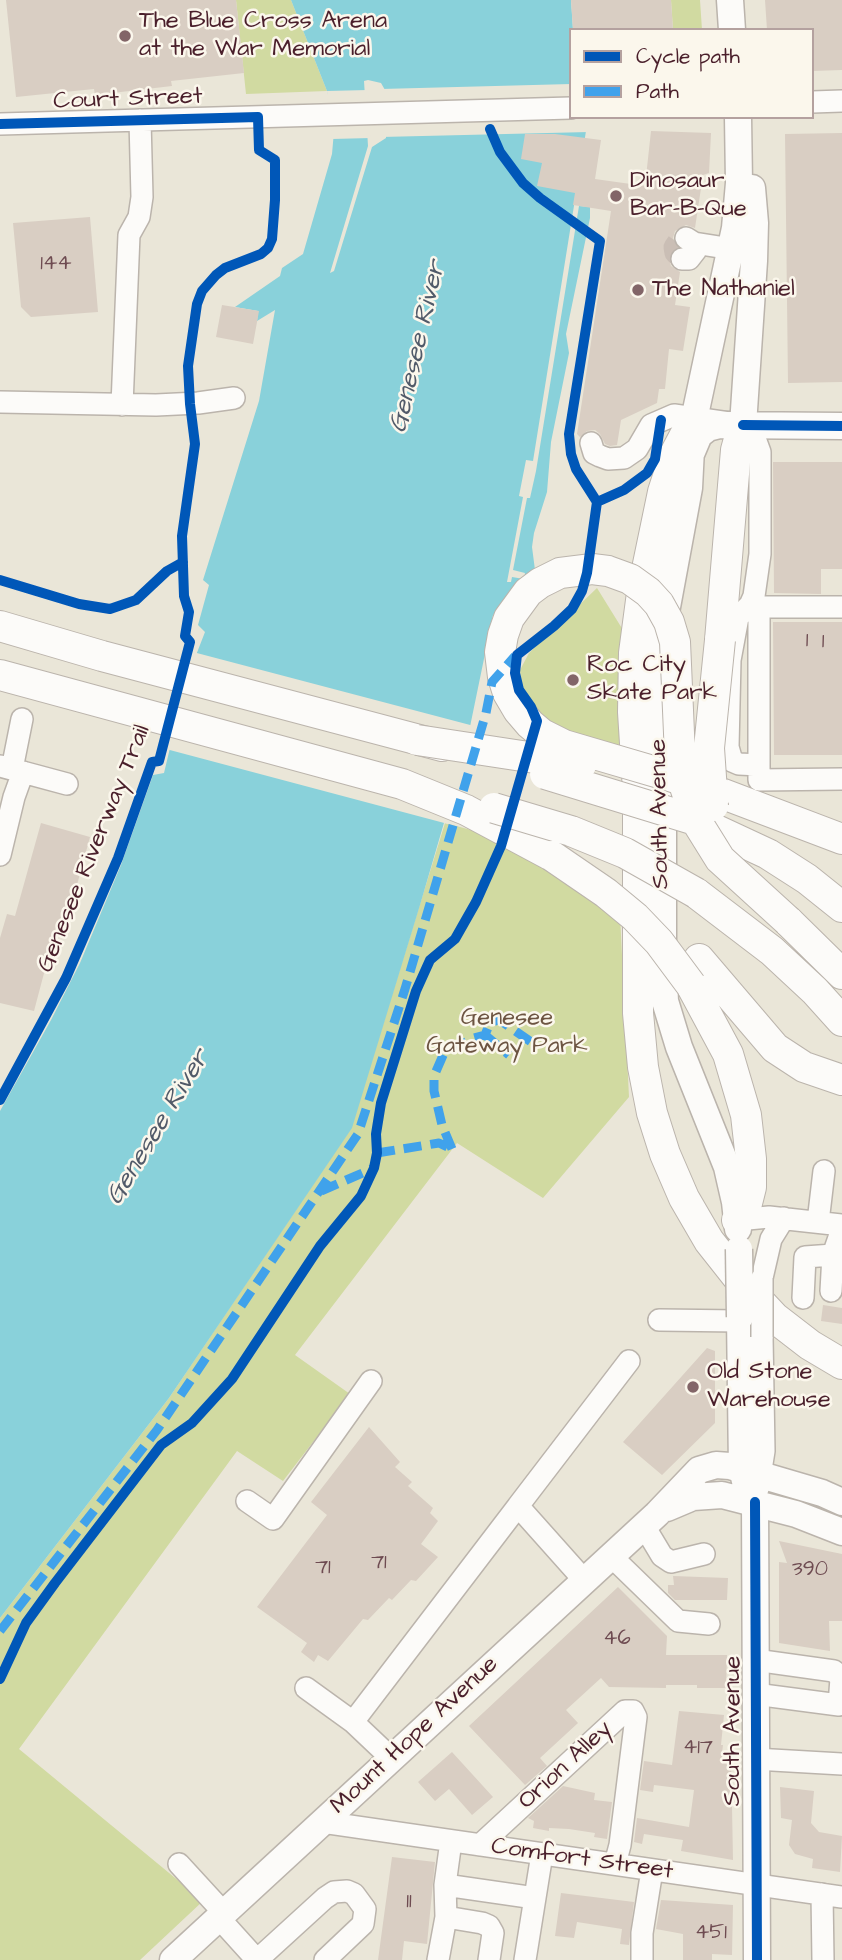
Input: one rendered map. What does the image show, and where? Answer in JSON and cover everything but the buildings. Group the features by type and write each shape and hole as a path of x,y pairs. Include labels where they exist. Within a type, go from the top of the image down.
{"highway":[{"path":"694,418 672,463 663,492 642,593 634,653 633,704 638,798 638,1013 643,1067 652,1113 665,1154 684,1198 709,1241 743,1284 775,1318 819,1351 842,1364"},
{"path":"743,425 736,450 709,748 710,778 714,811 734,856 756,887 788,921"},
{"path":"842,839 718,792 693,784 680,779 667,775 564,745 542,734 518,710 508,693 500,660 505,626 517,604 540,583 560,573 592,569 608,571 630,579 659,604 669,622 675,642 681,767 683,778 685,787 697,822 720,859 842,974"},
{"path":"0,626 120,661 555,777 695,820 768,854 807,879 842,907"},
{"path":"0,675 570,831 625,853 696,893 772,951 815,991 842,1021"},
{"path":"417,740 554,760 718,792"},
{"path":"402,784 477,816 552,856 643,908 677,935 728,1054 746,1115 751,1187 746,1207 737,1220"},
{"path":"695,972 789,1059 812,1071 842,1080"}],"main road":[{"path":"730,0 732,28"},
{"name":"South Avenue","path":"739,119 738,198 732,249 694,418 689,488 668,594 659,664 659,723 663,801 663,976 669,1020 724,1157 737,1220 740,1319 752,1472 747,1489 755,1502 757,1960"},
{"name":"South Avenue","path":"739,119 751,186 755,236 743,425"},
{"path":"690,455 696,439 708,428 720,425 842,426"},
{"name":"Mount Hope Avenue","path":"173,1960 650,1520 699,1470 716,1465 752,1472 822,1493 842,1502"},
{"name":"Mount Hope Avenue","path":"650,1520 677,1503 709,1495 722,1495 755,1502 842,1532"}],"street":[{"path":"814,102 842,101"},
{"name":"Court Street","path":"0,124 569,108"},
{"path":"122,405 129,235 139,218 142,197 140,120"},
{"path":"687,247 732,249"},
{"path":"0,402 190,404 234,398"},
{"path":"591,443 594,453 600,456 608,459 624,458 637,449 647,430 656,422 674,415 743,425 755,441 760,452 760,554 755,591 759,780 842,779"},
{"path":"759,765 732,761 728,747 730,660 738,618 755,606 842,607"},
{"path":"0,855 14,797 12,769 22,719"},
{"path":"12,769 67,784"},
{"path":"818,1222 824,1171"},
{"path":"737,1220 783,1218 842,1227 833,1255 831,1291"},
{"name":"South Avenue","path":"752,1472 764,1451 762,1279 771,1238 783,1218"},
{"path":"803,1298 805,1257 833,1255"},
{"path":"659,1320 740,1319"},
{"path":"353,1723 629,1361"},
{"path":"247,1501 273,1519 371,1381"},
{"path":"518,1506 584,1580"},
{"path":"650,1520 662,1556 671,1562 704,1553"},
{"path":"611,1556 678,1621 709,1624"},
{"path":"755,1660 834,1671 841,1678 839,1705 755,1694"},
{"path":"306,1688 353,1723 391,1758"},
{"name":"Orion Alley","path":"480,1845 625,1711 633,1711 636,1717 620,1845 615,1864"},
{"path":"755,1759 842,1764"},
{"name":"Comfort Street","path":"322,1822 832,1895"},
{"path":"438,1960 446,1917 445,1885 450,1841"},
{"path":"525,1960 542,1854"},
{"path":"179,1864 257,1960 325,1898 334,1892 347,1891 354,1894 365,1909 363,1924 325,1960"},
{"path":"642,1960 642,1933 652,1870"},
{"path":"445,1885 535,1898"},
{"path":"823,1960 832,1895"},
{"path":"446,1917 489,1926 493,1933 489,1960"}],"green space":[{"path":"236,0 291,0 327,91 246,94"},
{"path":"671,0 700,0 702,28 673,28"},
{"name":"Roc City Skate Park","path":"597,588 623,630 625,753 564,737 538,717 522,690 520,670 529,653"},
{"name":"Genesee Gateway Park","path":"445,823 490,835 620,915 629,1097 543,1198 457,1143 295,1355 350,1394 283,1481 237,1451 19,1749 203,1901 140,1960 0,1960 0,1618 169,1398 351,1128"}],"water":[{"name":"Genesee River","path":"291,0 571,0 573,28 569,28 569,119 573,119 586,131 533,461 526,460 519,496 523,497 507,582 511,582 512,577 524,579 525,573 513,570 527,498 530,498 536,471 579,206 590,207 590,218 566,334 569,353 551,442 547,492 534,533 532,547 535,570 493,615 465,751 352,1128 169,1398 0,1618 0,1111 80,963 121,865 153,775 164,773 186,681 205,632 198,625 209,585 203,580 259,401 275,310 257,321 258,311 235,307 280,276 282,268 303,254 332,154 335,120 327,91","holes":["364,81 381,83 385,90 386,138 372,147 334,271 330,273 368,146"]}],"pier":[{"path":"569,84 569,119 589,119 589,132 381,137 381,89"},
{"path":"368,90 371,138 332,139 327,91"},
{"path":"193,652 474,726 448,824 166,749 182,681"}],"tunnel":[{"path":"682,259 675,253 674,247 679,240 685,238"}],"marked path":[{"path":"0,1631 157,1430 358,1134 405,989 486,713 492,682 515,656"},
{"path":"452,1149 442,1125 434,1091 434,1076 444,1053 485,1035 489,1025 498,1019 537,1046"},
{"path":"485,1035 509,1055"},
{"path":"377,1153 439,1143 452,1149"},
{"path":"321,1191 374,1168"}],"cycle path":[{"name":"Genesee Riverway Trail","path":"0,124 258,117 259,150 275,160 272,239 268,248 216,275 202,291 197,304 188,366 195,444 182,536 184,596 189,612 185,636 190,642 159,761 152,762 118,858 66,978 0,1100"},
{"path":"490,129 500,152 523,183 600,241 569,434 576,469 597,502"},
{"path":"0,1679 26,1623 55,1583 161,1445 192,1423 232,1379 320,1246 361,1196 374,1168 381,1103 416,991 430,960 455,939 476,902 501,846 537,721 519,690 515,673 517,655 572,609 582,591 587,573 597,502 624,490 647,473 655,459 661,420"},
{"path":"743,425 842,426"},
{"path":"0,580 79,604 110,609 136,600 167,571 183,562"},
{"path":"755,1502 757,1960"}],"place":[{"name":"The Blue Cross Arena at the War Memorial","path":"125,36"},
{"name":"Dinosaur Bar-B-Que","path":"616,196"},
{"name":"The Nathaniel","path":"638,290"},
{"name":"Roc City Skate Park","path":"573,680"},
{"name":"Old Stone Warehouse","path":"693,1387"}]}
